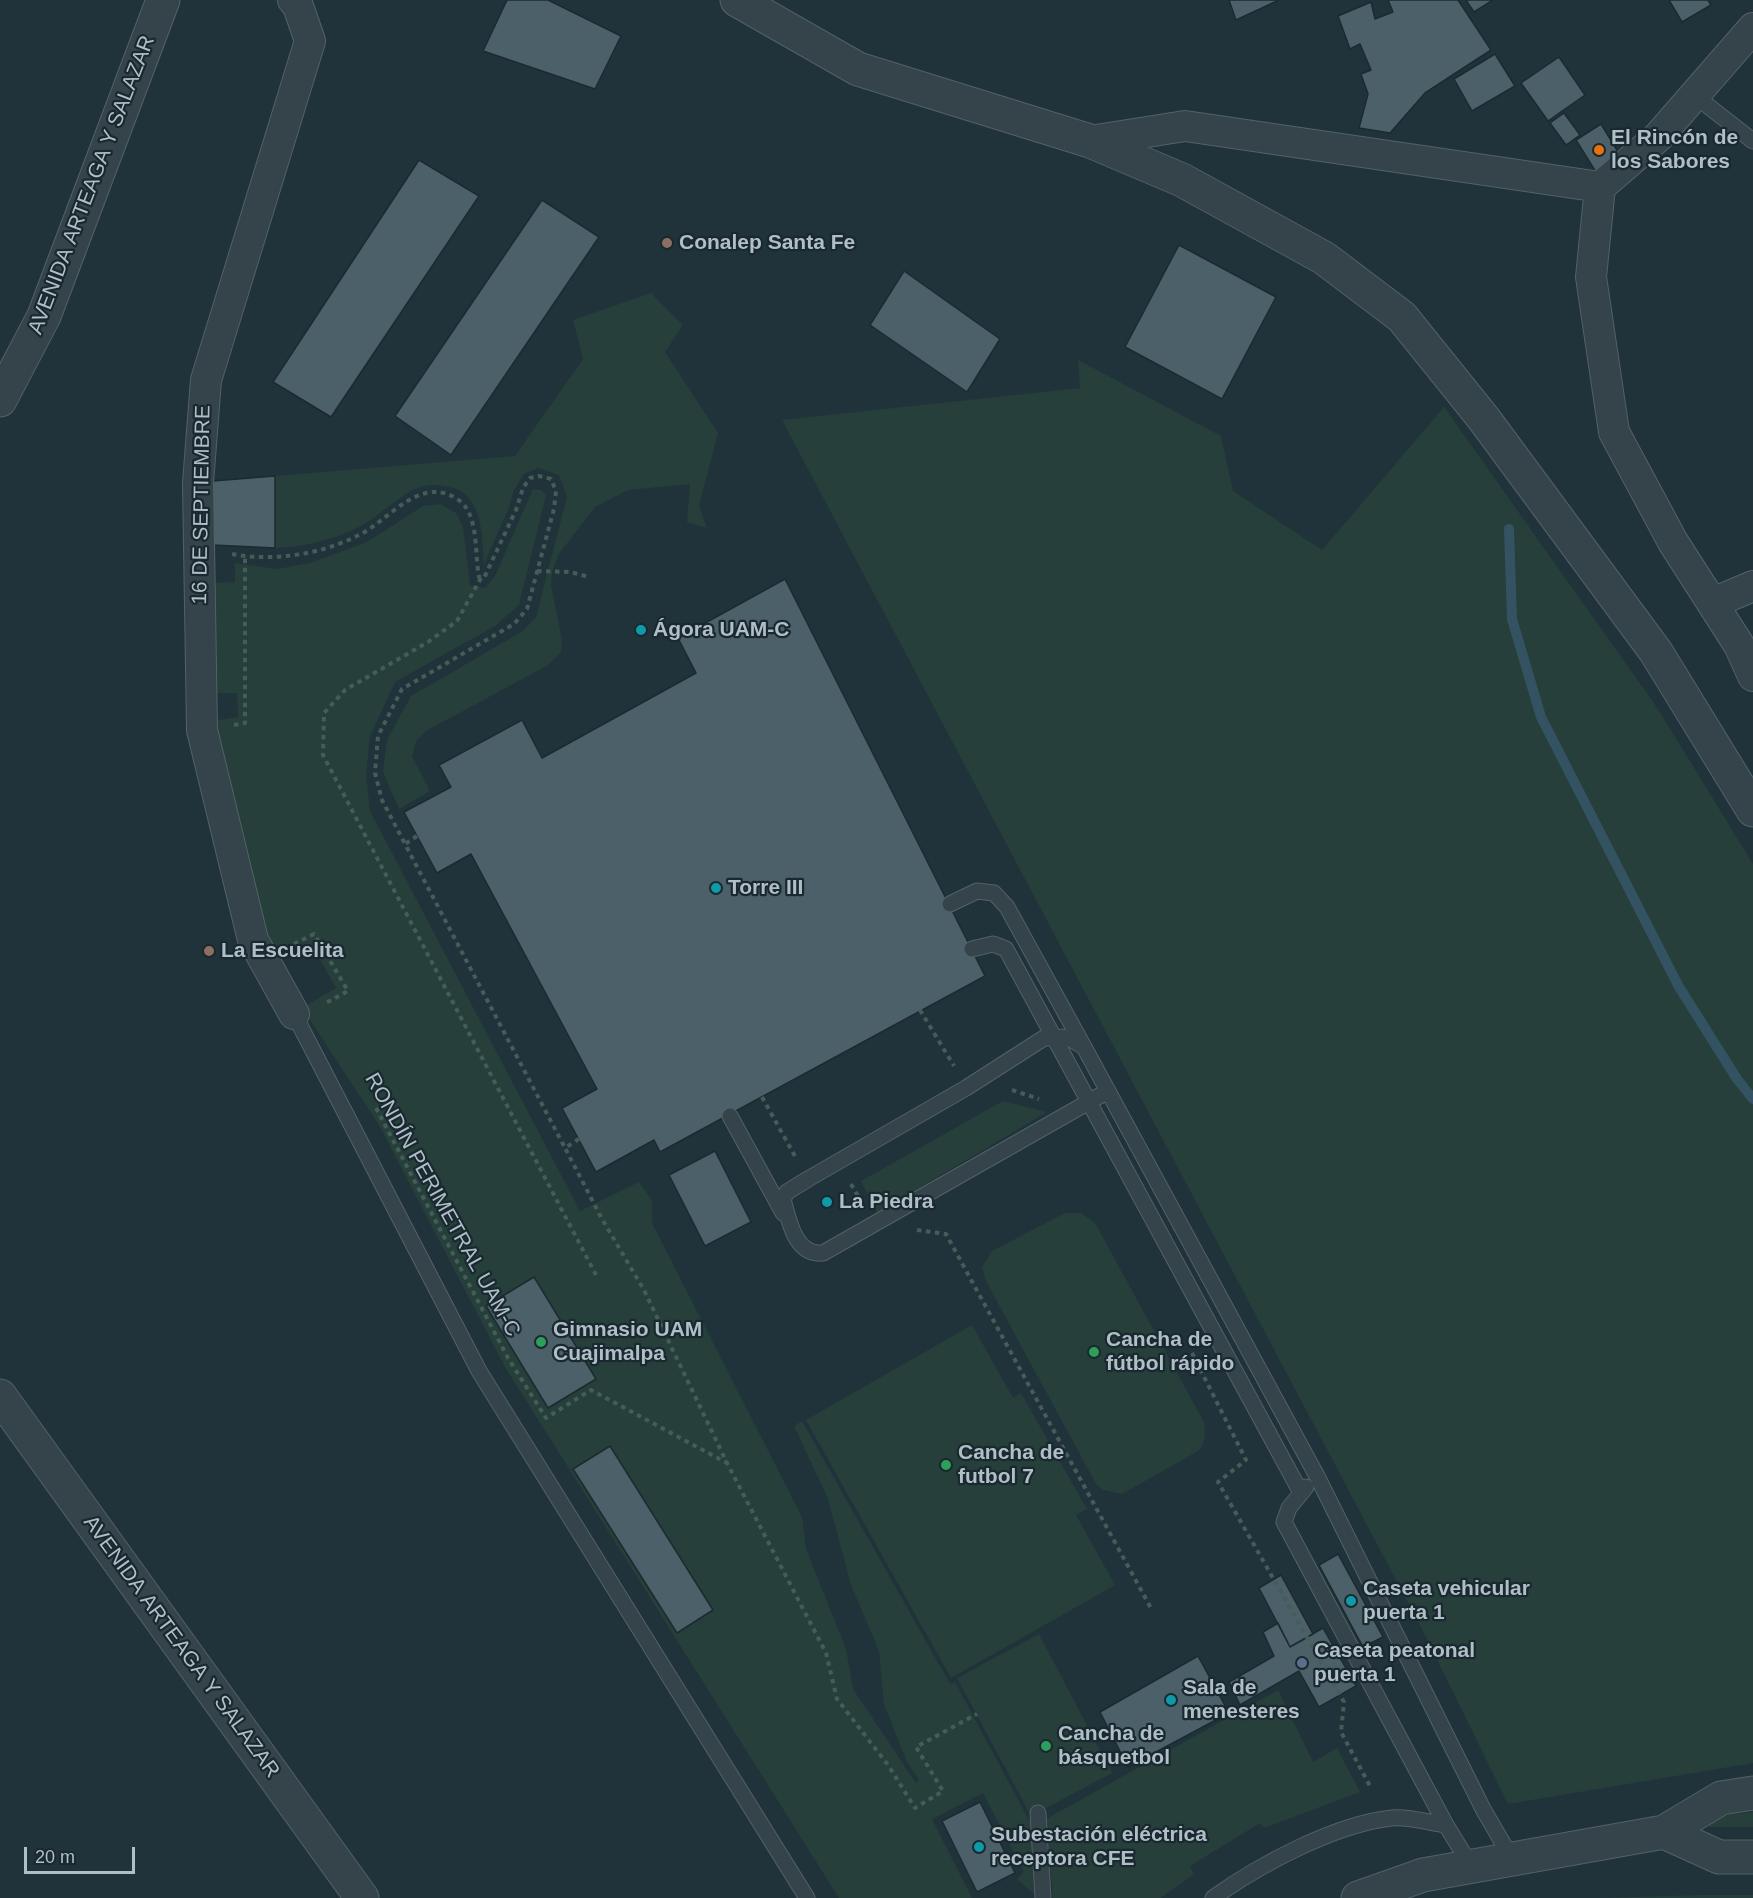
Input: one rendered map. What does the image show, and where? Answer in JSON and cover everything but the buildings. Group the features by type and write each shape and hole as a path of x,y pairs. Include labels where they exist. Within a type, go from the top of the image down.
{"street":[{"name":"AVENIDA ARTEAGA Y SALAZAR","path":"0,400 44,316 163,0"},
{"name":"16 DE SEPTIEMBRE","path":"293,0 298,6 310,41 206,380 198,483 198,554 202,730 253,940 307,1010"},
{"path":"737,0 858,69 1090,141 1182,180 1324,258 1402,317 1484,418 1656,652 1753,810"},
{"path":"1753,28 1658,137 1600,187 1590,277 1614,432 1672,542 1739,645 1753,676"},
{"path":"1090,141 1185,126 1600,187"},
{"path":"1713,603 1753,586"},
{"name":"AVENIDA ARTEAGA Y SALAZAR","path":"0,1396 363,1898"},
{"path":"1358,1898 1423,1875 1664,1833 1721,1798 1753,1793"},
{"path":"1664,1833 1719,1857 1753,1857"}],"lane":[{"path":"1694,95 1753,141"},
{"path":"950,903 977,891 994,893 1007,907 1318,1478 1483,1809 1512,1859"},
{"path":"972,949 993,944 1006,949 1300,1491"},
{"path":"307,1010 479,1371 807,1898"},
{"path":"790,1227 783,1199 788,1192 808,1179 966,1088 1044,1038 1067,1037 1084,1047"},
{"path":"730,1116 790,1227 805,1251 813,1254 823,1253 1108,1091"},
{"path":"1318,1478 1300,1491 1288,1508 1284,1522 1446,1825 1471,1866"},
{"path":"1038,1813 1043,1898"},
{"path":"1213,1898 1250,1872 1332,1834 1393,1817 1446,1825"}],"path":[{"path":"596,1275 323,755 324,713 345,690 428,642 457,621 481,578 486,576 516,510 523,488 530,478 539,476 551,479 556,500 527,609 514,624 402,689 378,736 375,773 382,800 602,1219 644,1290 727,1463 826,1653 837,1699 888,1765 915,1808 943,1791 916,1747 977,1714"},
{"path":"198,554 277,557 307,553 361,534 417,497 436,492 453,496 467,509 474,531 478,577 481,578"},
{"path":"229,726 245,723 245,556"},
{"path":"537,571 570,572 589,577"},
{"path":"405,844 417,836"},
{"path":"288,948 314,934 348,991 307,1010"},
{"path":"920,1010 966,1088"},
{"path":"1007,1089 1067,1107 1070,1113"},
{"path":"762,1097 808,1179"},
{"name":"RONDÍN PERIMETRAL UAM-C","path":"373,1104 508,1358 546,1418 591,1390 727,1463"},
{"path":"565,1148 579,1139"},
{"path":"839,1163 873,1225 946,1234 1152,1610"},
{"path":"1187,1345 1246,1461 1218,1482 1344,1702 1341,1732 1371,1788"}],"green space":[{"path":"651,293 683,325 665,352 718,433 699,506 707,528 687,522 690,484 628,490 595,507 558,555 552,573 551,585 562,640 561,652 548,665 426,731 416,741 412,756 430,791 399,809 383,772 387,740 411,696 523,631 536,617 567,497 559,475 538,468 524,474 513,492 509,508 484,564 481,527 474,505 458,490 441,485 425,486 413,490 366,523 339,536 307,544 275,548 275,476 515,456 583,359 573,320"},
{"path":"1078,360 1221,436 1233,491 1322,550 1444,407 1658,709 1753,864 1753,1763 1508,1804 1422,1629 782,420 1080,388"},
{"path":"533,489 541,490 546,495 519,605 495,626 395,682 370,736 366,774 370,811 580,1211 639,1182 652,1200 652,1223 802,1517 806,1549 846,1649 853,1689 916,1783 919,1780 907,1762 884,1704 879,1651 851,1585 828,1499 794,1426 802,1421 950,1684 955,1682 1030,1822 1034,1894 1017,1879 1024,1872 983,1793 932,1819 972,1898 839,1898 505,1367 379,1125 302,1008 336,988 312,945 276,962 262,938 213,721 238,717 237,693 214,693 213,583 235,582 235,563 277,569 310,563 367,542 423,506 440,504 456,513 463,527 470,585 485,588 495,576"},
{"path":"1003,1101 1047,1112 877,1213 861,1181"},
{"name":"Cancha de fútbol rápido","path":"1065,1213 1081,1213 1095,1223 1204,1422 1204,1441 1198,1451 1122,1494 1103,1490 1096,1484 986,1281 982,1267 992,1251"},
{"name":"Cancha de futbol 7","path":"972,1325 1013,1398 1021,1393 1087,1509 1076,1515 1115,1585 951,1678 806,1420"},
{"name":"Cancha de básquetbol","path":"1039,1634 1112,1773 1031,1816 957,1678"},
{"path":"1278,1690 1313,1762 1337,1748 1360,1792 1264,1828 1260,1823 1190,1866 1194,1874 1161,1898 1053,1898 1046,1819"},
{"path":"1753,1812 1753,1827 1709,1827 1708,1821 1712,1817"},
{"path":"1753,1895 1753,1898 1598,1898"}],"waterway":[{"path":"1509,529 1512,619 1541,717 1679,987 1737,1079 1753,1099"}],"place":[{"name":"El Rincón de los Sabores","path":"1599,150"},
{"name":"Conalep Santa Fe","path":"667,243"},
{"name":"Ágora UAM-C","path":"641,630"},
{"name":"Torre III","path":"716,888"},
{"name":"La Escuelita","path":"209,951"},
{"name":"La Piedra","path":"827,1202"},
{"name":"Gimnasio UAM Cuajimalpa","path":"541,1342"},
{"name":"Cancha de fútbol rápido","path":"1094,1352"},
{"name":"Cancha de futbol 7","path":"946,1465"},
{"name":"Caseta vehicular puerta 1","path":"1351,1601"},
{"name":"Caseta peatonal puerta 1","path":"1302,1663"},
{"name":"Sala de menesteres","path":"1171,1700"},
{"name":"Cancha de básquetbol","path":"1046,1746"},
{"name":"Subestación eléctrica receptora CFE","path":"979,1847"}]}
